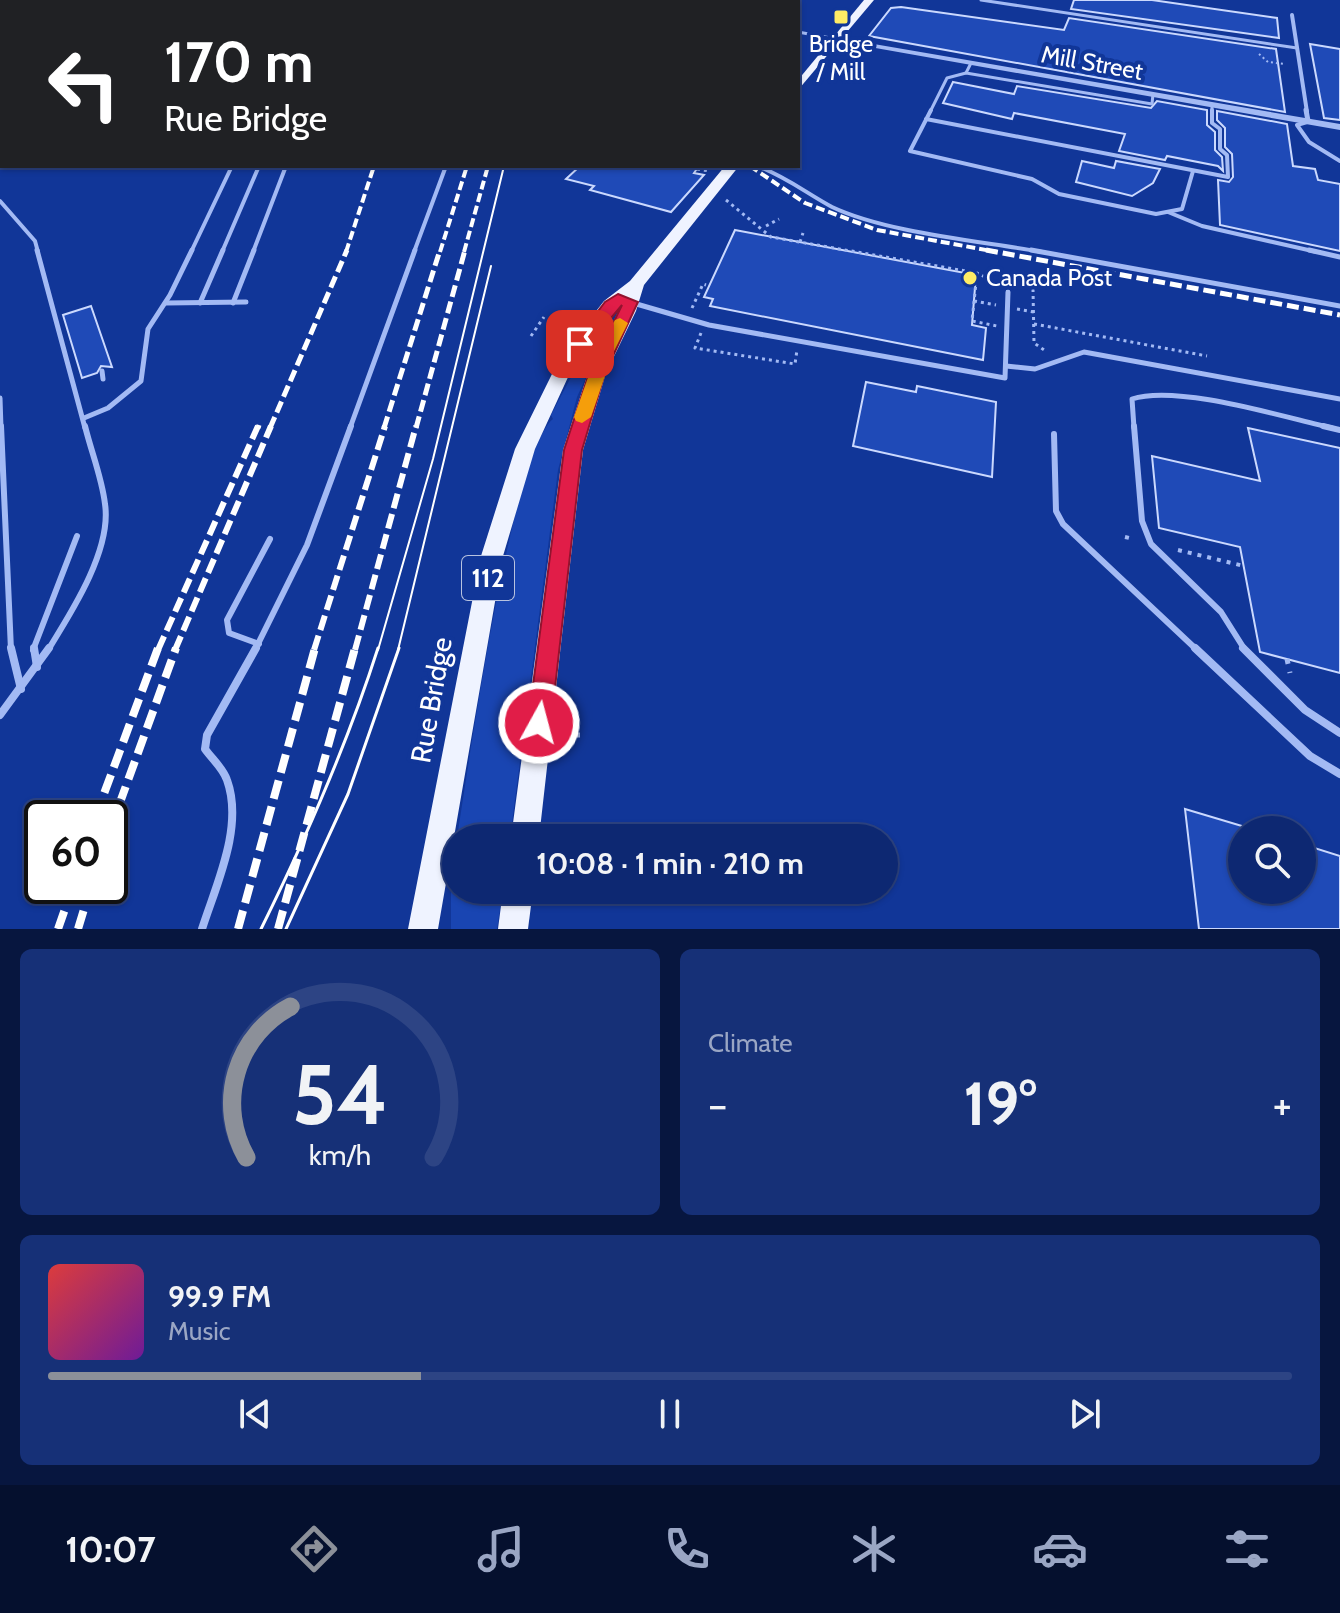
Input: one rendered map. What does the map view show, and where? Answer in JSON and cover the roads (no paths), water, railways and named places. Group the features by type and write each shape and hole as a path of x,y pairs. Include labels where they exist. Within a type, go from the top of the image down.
{"main road":[{"path":"800,84 869,0"},
{"name":"Rue Bridge","path":"423,929 492,556 511,486 534,426 561,374 592,328 628,295 730,168"},
{"name":"Rue Bridge","path":"527,824 573,450 600,364 628,295"},
{"path":"513,929 516,904"}],"street":[{"path":"1292,15 1308,121"},
{"name":"Mill Street","path":"836,39 1340,127"}],"lane":[{"path":"981,0 1297,48"},
{"path":"800,32 836,39"},
{"path":"966,73 971,63"},
{"path":"1153,94 1152,104 1133,102 966,73 947,78 910,151 1032,179 1059,194 1156,214 1182,209 1193,171"},
{"path":"926,119 1055,145 1071,144 1228,177 1227,155 1220,149 1220,129 1212,123 1212,105"},
{"path":"1308,121 1297,125 1300,134 1316,148 1340,161"},
{"path":"84,418 108,408 141,381 146,334 166,303 231,168"},
{"path":"200,303 258,168"},
{"path":"233,303 285,168"},
{"path":"202,929 228,837 231,802 227,778 207,754 205,742 212,722 259,644 325,501 445,168"},
{"path":"762,168 787,177 833,207 888,224 1340,306"},
{"path":"0,201 35,241 105,496 102,537 93,571 79,601 37,667 0,715"},
{"path":"1168,212 1202,226 1340,257"},
{"path":"628,295 709,325 1005,378 1008,292"},
{"path":"166,303 246,302"},
{"path":"1006,366 1031,370 1071,356 1091,353 1340,399"},
{"path":"102,371 103,379"},
{"path":"1340,430 1174,395 1140,393 1132,399 1142,521 1149,541 1221,612 1242,647 1263,672 1305,710 1340,733"},
{"path":"0,398 11,654 21,689"},
{"path":"1054,434 1056,511 1063,524 1152,603 1310,756 1340,774"},
{"path":"37,667 33,651 77,536"},
{"path":"259,644 229,633 227,620 270,539"}],"tram line":[{"path":"378,650 433,459 504,168"},
{"path":"398,650 491,266"},
{"path":"261,929 325,791 378,648"},
{"path":"286,929 348,794 399,648"}],"railway":[{"path":"346,252 373,168"},
{"path":"440,252 466,168"},
{"path":"464,252 487,168"},
{"path":"753,168 805,203 877,230 997,252"},
{"path":"270,428 347,250"},
{"path":"384,428 440,250"},
{"path":"416,428 465,250"},
{"path":"986,250 1340,315"},
{"path":"158,650 258,426"},
{"path":"175,650 271,426"},
{"path":"314,650 385,426"},
{"path":"355,650 416,426"},
{"path":"102,800 158,648"},
{"path":"121,800 176,648"},
{"path":"238,929 315,648"},
{"path":"278,929 355,648"},
{"path":"58,929 67,904"},
{"path":"78,929 86,904"}],"place":[{"name":"Bridge / Mill","path":"841,17"},
{"name":"Canada Post","path":"970,278"}]}
